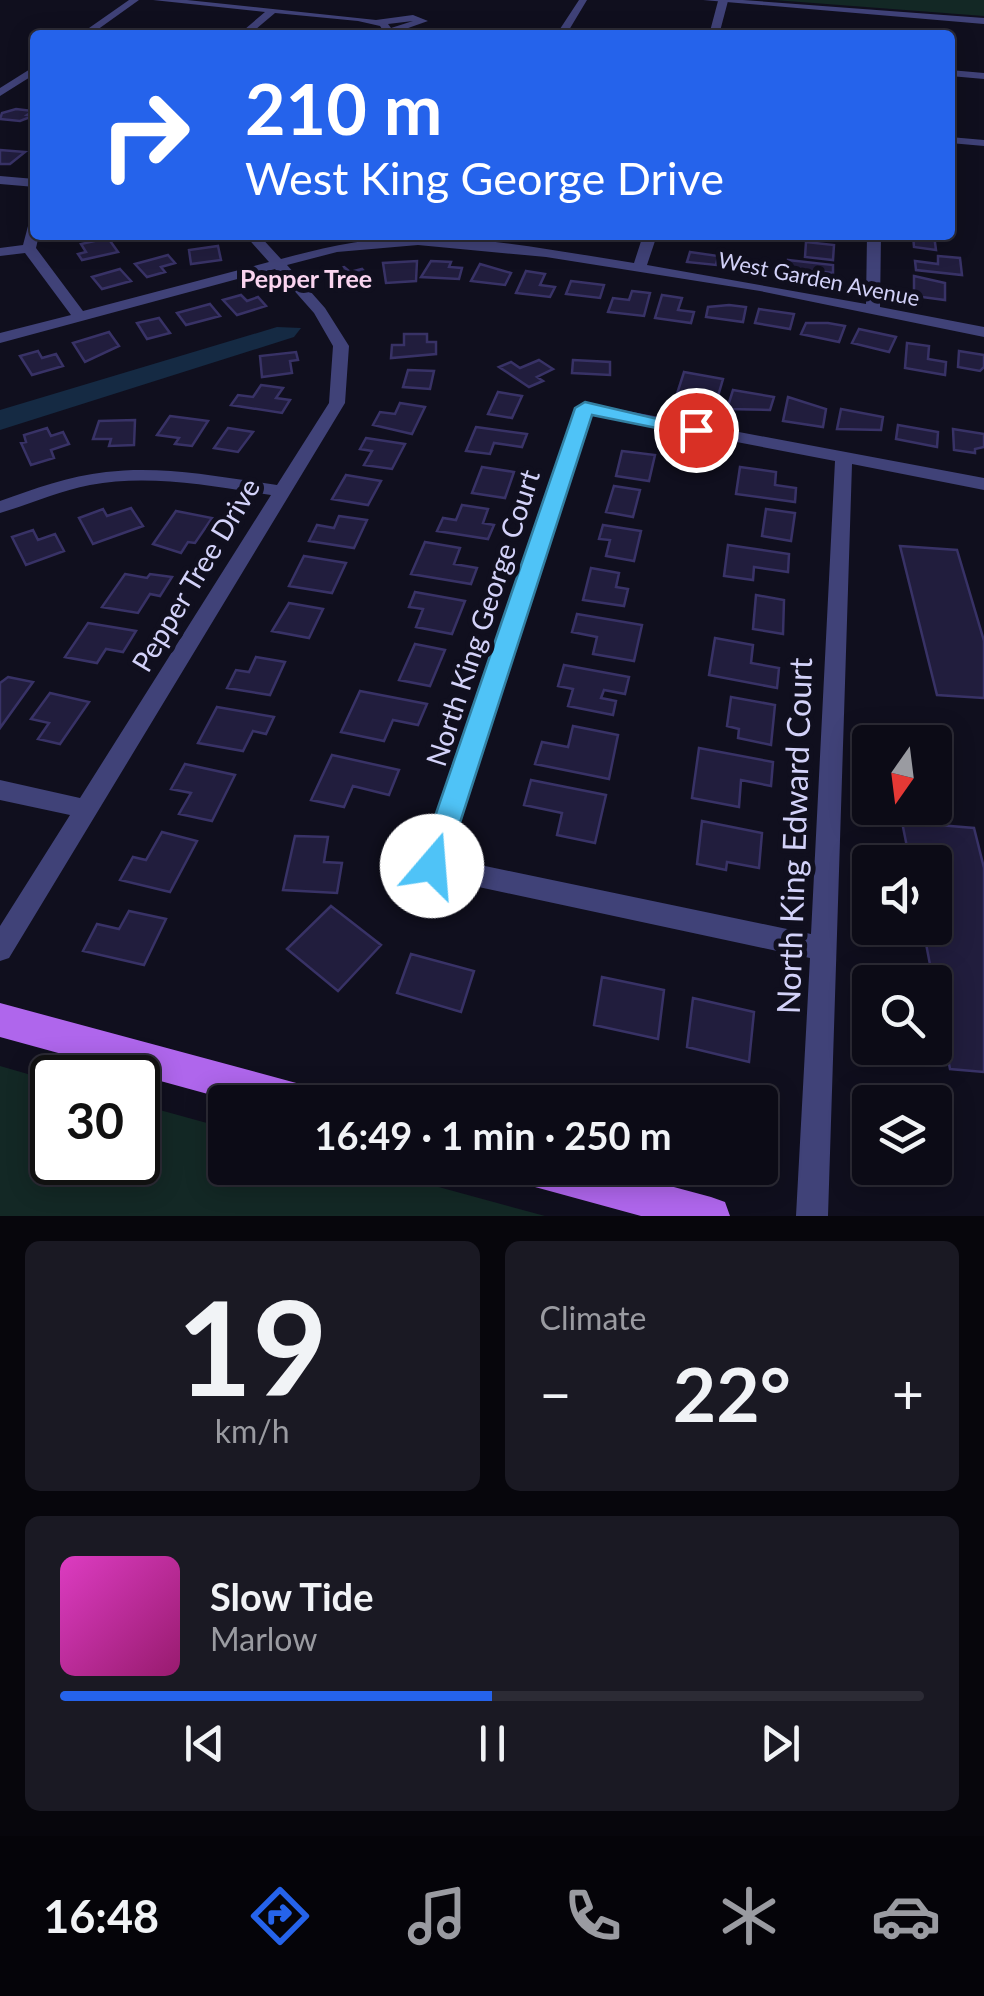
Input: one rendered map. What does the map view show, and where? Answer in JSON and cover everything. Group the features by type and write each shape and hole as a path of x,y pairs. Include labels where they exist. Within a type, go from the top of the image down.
{"main road":[{"path":"0,1020 237,1085"},
{"path":"597,1185 711,1216"}],"street":[{"path":"91,30 135,0"},
{"path":"157,0 378,22 414,18 423,22 399,30"},
{"path":"564,30 582,0"},
{"path":"707,0 984,21"},
{"path":"715,30 724,1"},
{"path":"249,30 272,11"},
{"path":"378,22 387,30"},
{"path":"0,93 30,72"},
{"path":"955,73 984,76"},
{"path":"955,140 984,143"},
{"path":"0,180 30,183"},
{"path":"32,240 30,248 78,316"},
{"name":"Pepper Tree Drive","path":"0,949 337,403 340,346 320,311 256,240"},
{"path":"638,270 648,240"},
{"path":"873,311 874,240"},
{"name":"West Garden Avenue","path":"0,338 336,248 400,242 528,251 760,287 984,332"},
{"path":"0,252 30,248"},
{"name":"North King George Court","path":"824,949 432,866 585,408 844,460"},
{"path":"844,460 984,484"},
{"name":"North King Edward Court","path":"812,1216 844,460"},
{"path":"0,506 78,481 127,475 159,475 280,491"},
{"path":"0,790 86,810"}],"green space":[{"path":"774,0 984,0 984,16"},
{"path":"0,1066 30,1075 30,1185 160,1185 160,1110 208,1123 208,1185 431,1185 545,1216 0,1216"}],"water":[{"path":"277,327 301,328 294,337 0,430 0,410"}],"building":[{"path":"30,111 30,117 20,121 0,119 2,113"},
{"path":"0,150 25,152 10,164 0,164"},
{"path":"109,240 118,252 82,260 78,254 86,252 81,244"},
{"path":"913,240 935,240 936,250 914,247"},
{"path":"806,242 834,245 833,260 805,257"},
{"path":"218,246 221,260 191,264 189,250"},
{"path":"690,252 718,256 716,265 687,262"},
{"path":"168,255 175,263 161,267 165,272 147,277 135,264"},
{"path":"938,256 960,258 962,275 916,270 915,261 938,264"},
{"path":"788,260 833,265 833,273 816,271 815,279 787,276"},
{"path":"417,261 416,281 386,283 383,263"},
{"path":"431,261 451,262 449,267 462,268 459,279 421,277"},
{"path":"480,264 511,273 505,285 471,281"},
{"path":"344,267 350,272 362,269 371,279 343,286 329,271"},
{"path":"120,269 131,281 102,289 92,277"},
{"path":"526,271 545,274 540,285 555,287 550,297 516,293"},
{"path":"914,276 945,283 945,300 914,296"},
{"path":"571,281 604,285 600,298 566,294"},
{"path":"632,291 650,293 644,316 608,312 613,298 629,300"},
{"path":"241,295 247,301 258,297 266,306 237,315 223,300"},
{"path":"662,295 682,298 678,310 694,312 691,323 655,318"},
{"path":"210,304 220,316 186,325 177,313"},
{"path":"708,307 746,307 743,322 706,317"},
{"path":"759,309 794,314 790,329 755,323"},
{"path":"159,318 170,333 147,339 137,323"},
{"path":"806,323 845,326 839,342 801,334"},
{"path":"859,329 896,337 889,352 852,343"},
{"path":"109,332 119,346 85,362 73,343"},
{"path":"404,334 427,334 427,342 436,342 436,354 391,358 392,345 404,345"},
{"path":"907,343 929,346 928,359 946,362 945,375 905,368"},
{"path":"38,351 42,358 56,354 63,366 32,375 20,356"},
{"path":"959,351 984,355 984,367 980,371 958,367"},
{"path":"296,352 298,360 290,361 292,373 262,377 260,356"},
{"path":"539,360 553,369 537,377 543,381 529,387 499,367 511,362 520,368"},
{"path":"573,360 610,362 610,375 572,373"},
{"path":"408,370 434,371 430,389 403,387"},
{"path":"684,372 723,379 718,396 699,393 696,404 675,400"},
{"path":"261,385 283,388 276,398 290,400 282,413 231,405 238,395 253,397"},
{"path":"733,390 774,397 770,410 727,409"},
{"path":"498,392 522,396 512,418 488,414"},
{"path":"788,397 826,409 823,427 783,421"},
{"path":"400,403 425,407 412,434 373,425 380,412 395,414"},
{"path":"841,409 883,417 881,430 837,429"},
{"path":"170,416 208,421 192,446 175,444 179,438 157,435"},
{"path":"135,420 134,445 109,446 111,439 93,439 99,421"},
{"path":"898,425 938,432 937,447 896,439"},
{"path":"476,427 527,434 522,447 494,443 490,454 466,451"},
{"path":"47,428 51,436 63,432 69,444 51,450 54,458 31,465 21,443 26,442 24,435"},
{"path":"228,428 253,432 238,452 214,448"},
{"path":"953,429 984,434 984,447 975,449 975,453 954,450"},
{"path":"366,438 405,444 392,469 364,465 372,451 360,449"},
{"path":"622,451 655,455 649,481 616,476"},
{"path":"482,467 514,472 505,498 472,493"},
{"path":"740,467 776,472 775,485 796,488 795,502 736,494"},
{"path":"346,475 381,481 368,505 332,499"},
{"path":"614,486 640,490 633,517 606,512"},
{"path":"462,505 488,509 483,523 494,525 488,539 437,531 443,518 456,520"},
{"path":"131,508 143,526 93,544 79,518 103,509 107,516"},
{"path":"766,509 795,513 791,541 762,536"},
{"path":"176,511 212,518 195,543 188,542 181,553 153,544"},
{"path":"339,516 367,520 354,548 309,541 317,525 334,528"},
{"path":"603,525 641,531 634,561 606,556 610,540 599,539"},
{"path":"33,530 38,540 55,534 64,551 26,565 12,537"},
{"path":"425,542 460,548 454,564 477,568 471,584 411,574"},
{"path":"728,545 789,554 788,572 754,567 753,580 724,576"},
{"path":"900,546 957,550 984,641 984,698 937,695"},
{"path":"304,556 346,563 332,593 289,586"},
{"path":"591,568 619,573 616,587 628,589 624,606 583,600"},
{"path":"125,574 172,577 160,596 150,594 138,613 102,607"},
{"path":"415,592 465,601 452,634 416,627 423,609 409,607"},
{"path":"756,595 784,600 783,634 753,629"},
{"path":"289,603 323,609 309,638 272,631"},
{"path":"577,614 642,625 634,661 593,654 597,637 572,632"},
{"path":"88,623 136,631 123,652 106,649 97,663 65,657"},
{"path":"715,638 753,645 751,663 779,668 777,688 709,675"},
{"path":"415,644 445,650 430,686 399,680"},
{"path":"256,657 285,662 270,695 227,688 236,670 249,672"},
{"path":"564,665 629,677 625,694 604,690 601,698 616,701 613,715 568,706 573,689 558,686"},
{"path":"8,677 33,682 0,728 0,683"},
{"path":"360,691 427,704 418,725 393,720 384,741 341,732"},
{"path":"50,693 89,702 60,744 38,739 49,723 31,719"},
{"path":"731,697 775,705 771,745 738,738 739,729 727,726"},
{"path":"217,707 274,717 266,734 253,731 243,751 198,743"},
{"path":"573,726 618,735 609,779 535,764 542,742 568,747"},
{"path":"699,748 773,762 771,786 741,780 739,807 692,798"},
{"path":"332,755 399,770 389,795 353,786 344,807 311,800"},
{"path":"185,764 235,775 212,821 179,814 191,793 171,789"},
{"path":"531,780 606,795 595,843 557,835 562,813 524,805"},
{"path":"702,821 762,833 759,868 727,862 726,870 697,864"},
{"path":"903,825 974,828 984,868 984,1072 950,1069 952,965 930,965 926,945 952,945 952,845 907,845"},
{"path":"162,832 197,841 170,892 120,880 133,857 146,860"},
{"path":"295,836 328,837 324,862 342,863 337,893 283,890"},
{"path":"331,906 381,945 338,991 287,949"},
{"path":"129,911 166,919 144,965 83,951 97,924 119,929"},
{"path":"411,954 474,971 461,1012 397,993"},
{"path":"602,977 664,990 658,1039 594,1025"},
{"path":"693,998 754,1012 749,1062 687,1047"}],"district":[{"name":"Pepper Tree","path":"306,279"}],"route":[{"path":"432,866 585,408 696,430"}]}
